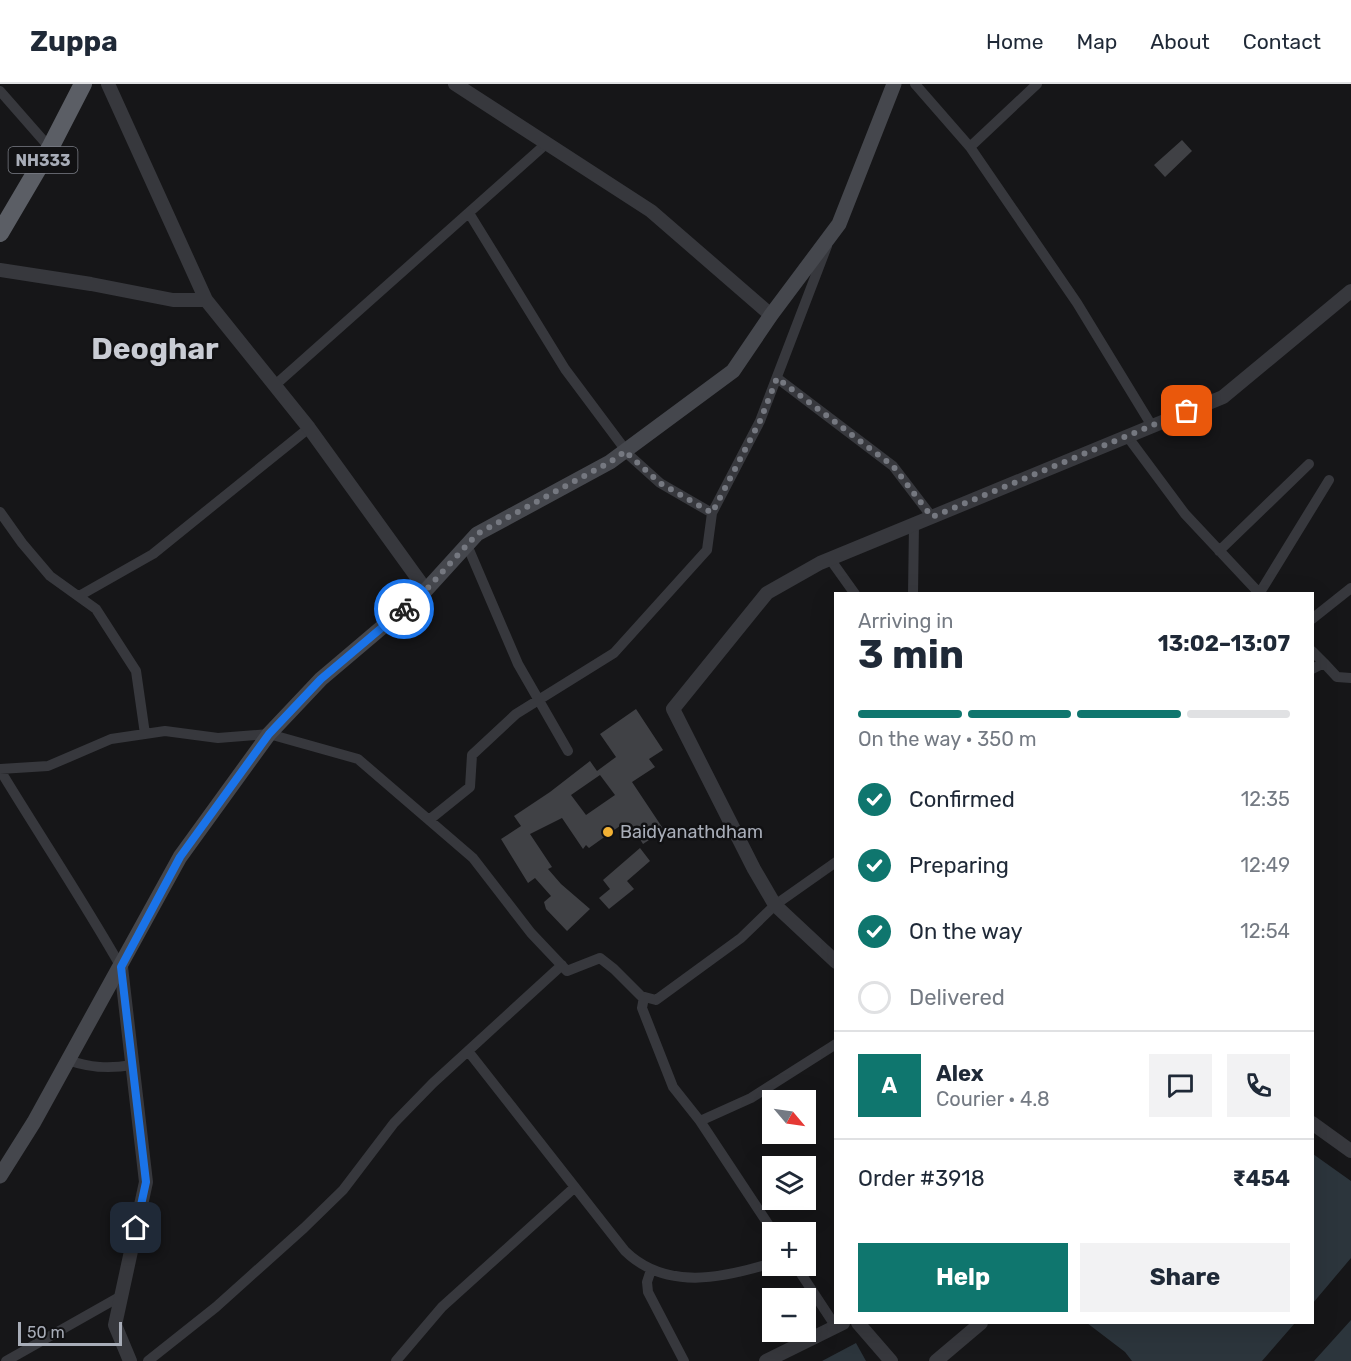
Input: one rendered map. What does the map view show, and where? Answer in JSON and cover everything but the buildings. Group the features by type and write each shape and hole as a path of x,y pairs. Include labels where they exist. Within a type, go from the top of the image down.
{"highway":[{"name":"NH333","path":"0,233 50,148 83,84"}],"main road":[{"path":"0,1176 34,1122 180,857 269,734 321,679 426,590 477,534 610,462 733,371 771,315 839,224 894,84"}],"street":[{"path":"108,84 206,300 309,428 426,590"},
{"path":"455,84 651,211 771,315"},
{"path":"915,84 970,147 1077,303 1152,426"},
{"path":"970,147 1037,84"},
{"path":"0,91 50,148"},
{"path":"274,386 547,143"},
{"path":"469,213 565,369 630,456 660,483 712,513"},
{"path":"429,820 470,787 472,755 516,714 614,653 707,549 712,513 760,421 831,234"},
{"path":"0,270 173,300 206,300"},
{"path":"834,960 775,904 754,869 673,709 767,593 831,559 1222,397 1351,291"},
{"path":"777,378 893,466 932,517"},
{"path":"79,596 153,554 309,428"},
{"path":"1127,436 1185,514 1257,592"},
{"path":"1220,551 1309,464"},
{"path":"1260,592 1329,480"},
{"path":"0,512 50,576 96,609 136,670 145,734"},
{"path":"913,592 914,524"},
{"path":"467,545 518,664 568,751"},
{"path":"831,559 854,592"},
{"path":"1314,617 1351,588"},
{"path":"1314,653 1337,676 1351,678"},
{"path":"1314,668 1324,663"},
{"path":"130,1361 115,1325 146,1182 121,967 0,770 48,766 111,739 165,731 218,738 269,734 358,759 472,858 531,933 567,971 600,958 641,996 657,1000 741,938 775,904 834,863"},
{"path":"148,1361 216,1306 304,1228 343,1190 394,1123 433,1083 562,966"},
{"path":"644,997 642,1008 673,1087 700,1122 767,1222"},
{"path":"700,1122 751,1098 834,1045"},
{"path":"468,1051 625,1251 637,1262 651,1270 673,1277 733,1275 762,1266"},
{"path":"68,1060 100,1068 132,1065"},
{"path":"1314,1124 1350,1148"},
{"path":"396,1361 442,1307 575,1187"},
{"path":"651,1270 647,1282 648,1292 684,1361"},
{"path":"803,1276 834,1317"},
{"path":"6,1361 121,1296"},
{"path":"859,1324 891,1361"},
{"path":"936,1361 980,1324"},
{"path":"765,1361 840,1325"}],"shaded area":[{"path":"1314,1155 1351,1181 1351,1258 1314,1302"},
{"path":"1351,1320 1351,1361 1314,1361"},
{"path":"1088,1324 1294,1324 1262,1361 1132,1361 1125,1352"},
{"path":"856,1343 866,1361 822,1361"}],"way so far":[{"path":"404,609 426,590 477,534 610,462 626,451 660,483 712,513 760,421 777,378 893,466 932,517 1187,411"}],"place":[{"name":"Baidyanathdham","path":"608,832"}],"district":[{"name":"Deoghar","path":"155,349"}],"route":[{"path":"136,1228 146,1182 121,967 180,857 269,734 321,679 404,609"}]}
